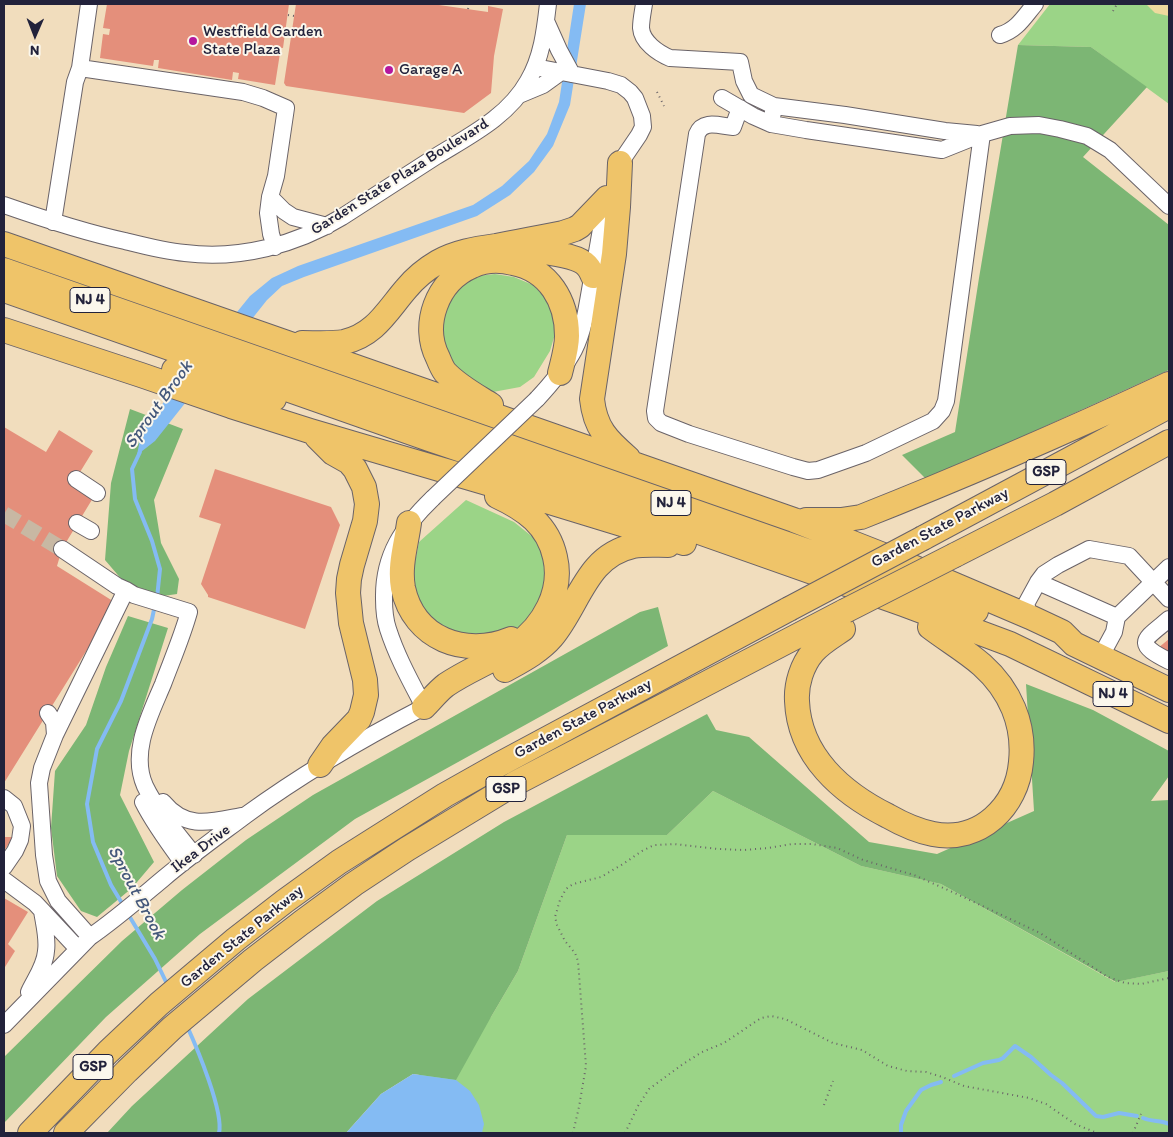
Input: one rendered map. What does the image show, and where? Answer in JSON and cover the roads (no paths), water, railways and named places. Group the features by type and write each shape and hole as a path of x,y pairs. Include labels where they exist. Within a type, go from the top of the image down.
{"highway":[{"path":"620,163 614,254 592,399 599,427 609,441 635,464"},
{"path":"278,340 324,344 344,342 362,335 373,328 407,287 420,274 432,266 454,254 473,249 575,230 606,198"},
{"path":"4,244 794,520 901,562 1030,617 1062,632 1074,644"},
{"path":"498,245 560,254 577,259 586,264 593,276"},
{"path":"531,429 466,390 444,370 434,350 431,334 434,310 441,294 453,279 472,266 496,261 520,264 535,270 542,275 557,293 562,306 567,335 560,373"},
{"name":"NJ 4","path":"4,270 155,352"},
{"name":"NJ 4","path":"4,290 155,352 247,383 954,602 1058,644 1074,644 1169,690"},
{"path":"4,315 155,352 247,383 310,431 334,453 349,462 355,469 364,487 367,504 365,521 349,579 348,593 351,624 365,680 366,695 359,719 333,746 320,764"},
{"path":"4,330 109,365"},
{"path":"4,340 109,365 155,352"},
{"name":"NJ 4","path":"247,383 320,412 353,412 575,488 902,604 1010,644 1169,721"},
{"path":"794,520 841,520 861,517 1048,439 1169,384"},
{"name":"Garden State Parkway","path":"30,1133 108,1052 158,1004 284,901 391,828 500,764 1169,406"},
{"path":"310,431 692,546 1005,654 1056,667"},
{"name":"Garden State Parkway","path":"66,1133 172,1028 253,960 301,922 407,849 523,780 844,620 868,599 1055,504 1169,442"},
{"path":"424,707 444,686 516,646 530,633 545,614 555,592 557,570 554,550 537,521 521,508 437,468"},
{"path":"409,523 402,565 403,588 410,608 422,625 431,632 440,638 456,644 483,647 504,642 538,623"},
{"path":"424,707 450,700 525,659 544,645 560,627 591,574 600,563 615,552 644,545 692,546"},
{"path":"844,620 813,652 804,665 798,682 798,719 808,744 831,777 872,808 904,824 926,832 945,835 958,834 971,831 993,819 1010,800 1017,783 1021,763 1021,733 1011,702 992,675 981,664 930,627"}],"street":[{"path":"53,222 75,82 80,68 89,4"},
{"name":"Garden State Plaza Boulevard","path":"4,205 53,222 106,237 186,254 239,253 275,247 292,241 327,226 486,125 502,112 519,96 535,67 542,46 548,4"},
{"path":"644,4 641,28 644,36 654,49 670,58 740,62 744,81 751,95 774,106 946,131 982,134"},
{"path":"1000,35 1015,28 1035,4"},
{"path":"546,22 565,67"},
{"path":"424,707 394,647 388,628 384,606 384,584 388,564 398,539 409,523 537,399 560,373 574,349 586,313 606,198 620,163 643,126 642,116 635,98 621,85 565,67 535,67"},
{"path":"519,96 543,85 565,67"},
{"path":"80,68 243,92 286,108 276,176 268,213 275,247"},
{"path":"722,98 771,124 942,150 982,134 1010,126 1039,125 1060,129 1087,136 1110,150 1168,205"},
{"path":"771,124 774,106"},
{"path":"740,108 734,127 706,125 700,128 697,134 656,402 656,418 661,423 689,434 808,471 818,470 880,446 933,421 942,410 946,401 982,134"},
{"path":"270,197 284,211 294,217 327,226"},
{"path":"76,478 98,493"},
{"path":"62,549 117,586 167,606 189,612 184,631 143,734 140,752 142,778 140,788 147,811 165,839 189,859"},
{"path":"1030,617 1026,604 1044,574 1089,549 1129,556 1169,600"},
{"path":"1101,656 1114,632 1116,617 1169,568"},
{"path":"1038,582 1116,617"},
{"path":"90,938 58,901 48,880 44,855 39,782 42,768 55,735 130,592"},
{"path":"1169,619 1148,637 1146,644 1153,653 1169,661"},
{"name":"Ikea Drive","path":"4,1025 90,938 189,859 320,764 424,707"},
{"path":"48,713 54,722 55,735"},
{"path":"142,778 164,804 188,820 197,823 208,823 246,816"},
{"path":"4,798 14,806 22,826 20,840 4,867"},
{"path":"4,880 35,903 78,949"},
{"path":"24,1004 42,967 46,951 42,911"},
{"path":"75,920 104,927"}],"water":[{"path":"574,4 586,4 570,105 553,146 534,172 510,195 477,216 282,286 267,300 155,441 137,455 142,429 250,296 272,278 298,266 473,205 502,186 529,161 547,134 559,102"},
{"path":"413,1074 456,1080 470,1091 479,1105 484,1124 482,1133 346,1133 381,1094"}],"waterway":[{"name":"Sprout Brook","path":"140,452 132,469 135,499 152,541 160,569 157,598"},
{"name":"Sprout Brook","path":"123,905 111,885 93,842 87,804 97,749 121,701 152,619 155,605"},
{"name":"Sprout Brook","path":"128,914 155,959 168,986"},
{"name":"Sprout Brook","path":"187,1026 214,1096 218,1111 219,1133"},
{"path":"954,1076 983,1063 999,1060 1015,1046 1062,1083 1096,1116 1103,1117 1119,1113 1137,1116"},
{"path":"901,1133 901,1125 906,1111 921,1090 941,1082"},
{"path":"1143,1118 1169,1124"}],"tunnel":[{"path":"4,514 62,549"}],"place":[{"name":"Westfield Garden State Plaza","path":"193,41"},
{"name":"Garage A","path":"389,70"}]}
